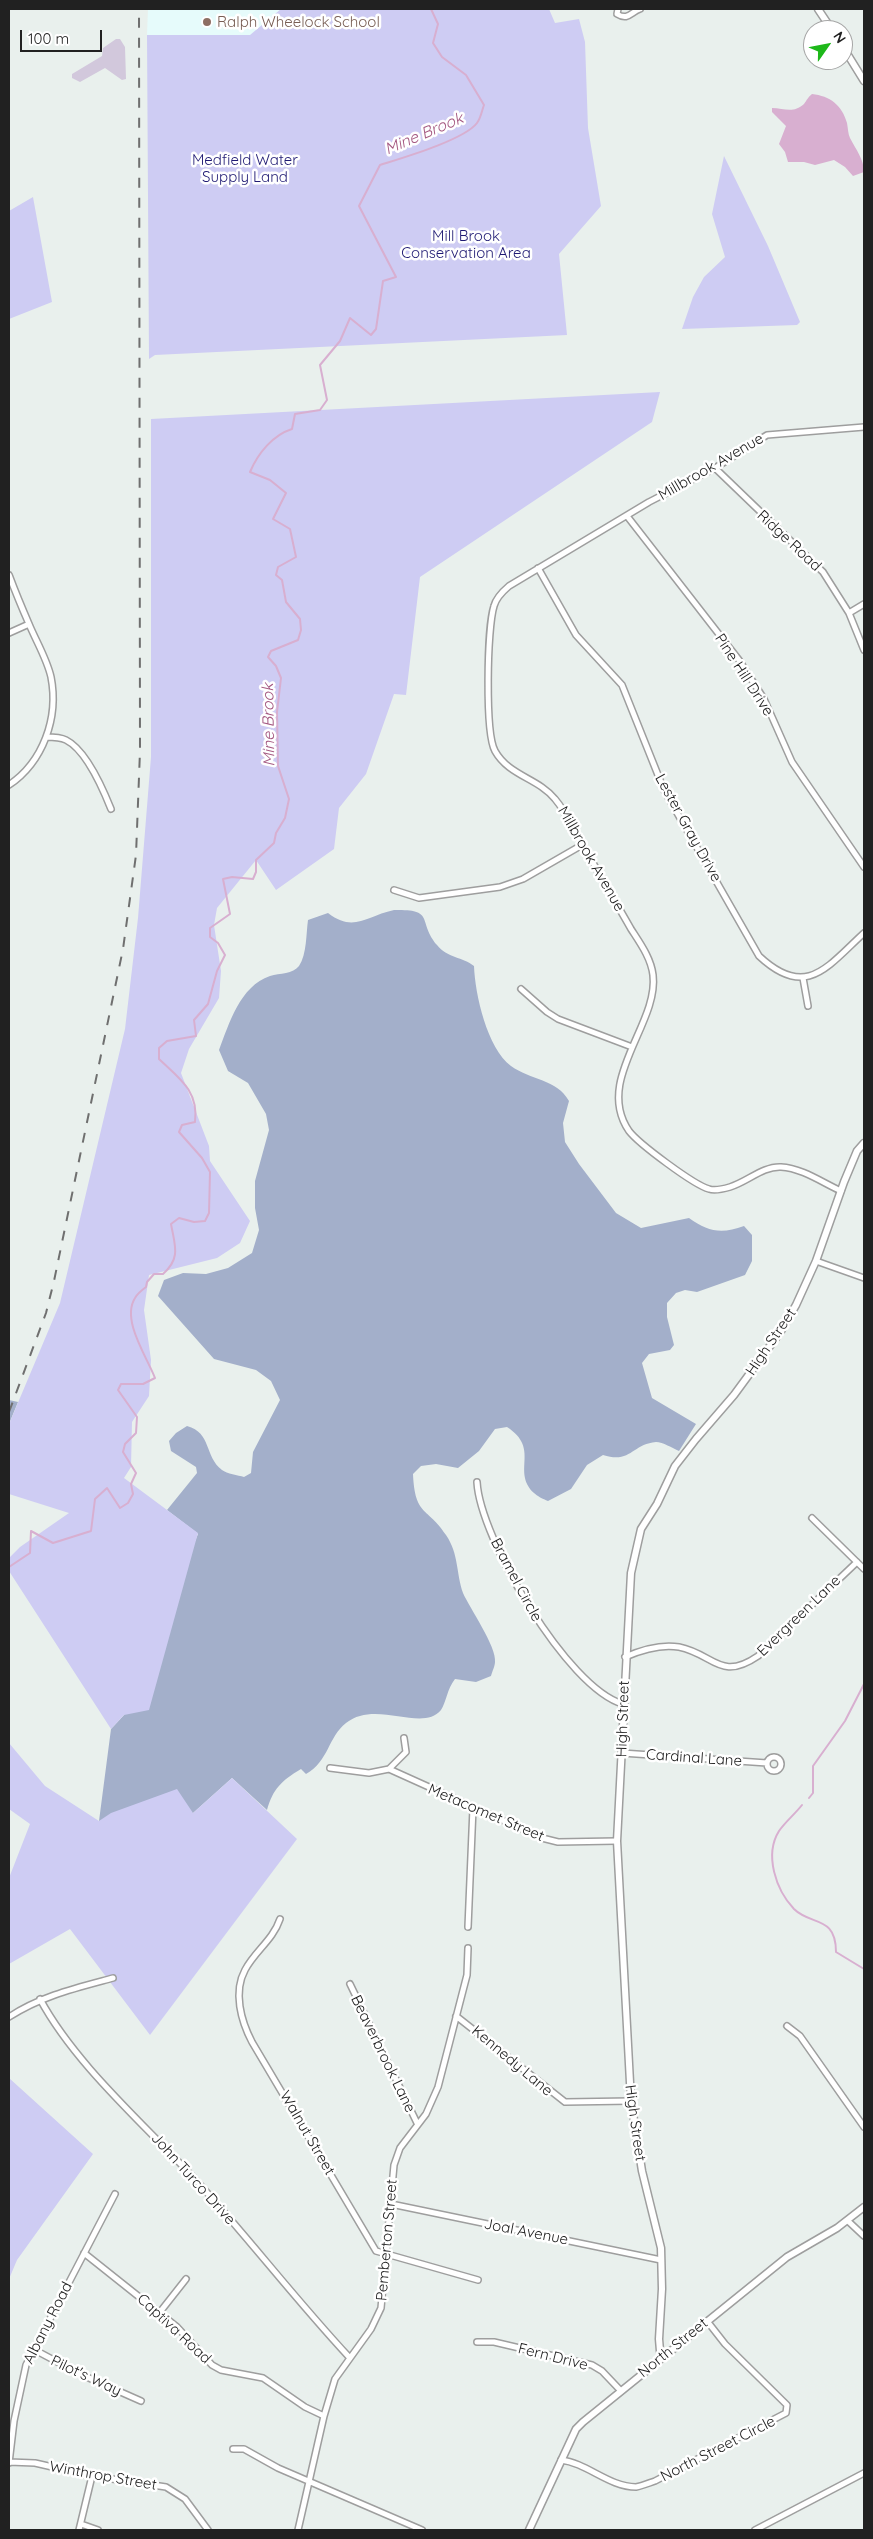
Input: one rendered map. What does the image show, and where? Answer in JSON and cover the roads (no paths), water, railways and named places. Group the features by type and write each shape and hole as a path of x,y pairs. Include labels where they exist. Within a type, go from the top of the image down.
{"street":[{"path":"618,9 618,14 622,17 630,16 635,9"},
{"path":"853,63 864,80"},
{"name":"Millbrook Avenue","path":"841,1191 797,1170 782,1167 770,1168 731,1187 720,1190 709,1189 696,1184 638,1140 624,1120 618,1095 632,1047 651,998 653,974 641,945 554,797 543,788 506,766 494,749 490,738 490,643 493,608 496,600 509,586 627,516 714,468 767,435 864,427"},
{"name":"Ridge Road","path":"714,468 823,572 849,613 864,650"},
{"name":"Pine Hill Drive","path":"627,516 739,660 764,699 792,762 864,867"},
{"name":"Lester Gray Drive","path":"538,568 576,635 622,685 664,790 759,956 783,975 803,978"},
{"path":"9,574 51,676 52,711 46,736 33,764 9,785"},
{"path":"849,613 864,604"},
{"path":"9,632 29,624"},
{"path":"46,736 66,739 78,751 97,777 111,809"},
{"path":"394,890 419,898 500,887 523,878 582,844"},
{"path":"808,1006 803,978 819,973 864,933"},
{"path":"521,989 558,1019 632,1047"},
{"name":"High Street","path":"663,2356 660,2351 659,2339 661,2260 659,2232 642,2171 631,2101 617,1842 631,1573 641,1529 657,1504 682,1455 734,1395 781,1331 796,1305 816,1261 857,1151 864,1143"},
{"path":"816,1261 864,1278"},
{"name":"Bramel Circle","path":"477,1482 484,1520 538,1623 581,1673 614,1701 623,1704"},
{"path":"812,1518 864,1569"},
{"name":"Evergreen Lane","path":"626,1657 642,1650 677,1647 727,1668 746,1665 758,1656 857,1562"},
{"path":"330,1768 369,1774 389,1769 406,1752 404,1738"},
{"name":"Cardinal Lane","path":"622,1753 766,1763"},
{"name":"Metacomet Street","path":"389,1769 542,1838 558,1842 617,1842"},
{"path":"468,1927 473,1808"},
{"name":"Walnut Street","path":"280,1919 273,1935 245,1971 241,1983 242,2024 374,2248 386,2255 478,2280"},
{"name":"Pemberton Street","path":"298,2530 324,2416 337,2374 371,2329 381,2308 392,2174 400,2148 417,2123 426,2114 438,2086 467,1975 468,1948"},
{"path":"9,2017 40,1999 113,1978"},
{"name":"Beaverbrook Lane","path":"350,1984 417,2123"},
{"name":"John Turco Drive","path":"40,1999 54,2026 73,2049 195,2179 350,2357"},
{"name":"Kennedy Lane","path":"456,2016 565,2102 631,2101"},
{"path":"787,2026 800,2036 864,2127"},
{"name":"Albany Road","path":"9,2463 18,2398 26,2365 115,2194"},
{"name":"Joal Avenue","path":"391,2204 661,2260"},
{"name":"North Street","path":"529,2530 576,2429 663,2356 787,2257 848,2221 864,2207"},
{"path":"848,2221 864,2236"},
{"name":"Captiva Road","path":"84,2253 160,2312 212,2366 221,2370 263,2378 305,2407 324,2416"},
{"path":"160,2312 186,2279"},
{"name":"North Street Circle","path":"561,2460 570,2461 620,2484 637,2487 655,2481 786,2413 787,2405 725,2344 707,2321"},
{"name":"Fern Drive","path":"477,2342 494,2342 592,2365 602,2371 621,2391"},
{"name":"Pilot's Way","path":"33,2349 80,2374 141,2401"},
{"path":"233,2448 244,2449 278,2468 422,2530"},
{"name":"Winthrop Street","path":"9,2463 35,2463 92,2476 166,2487 185,2499 208,2530"},
{"path":"754,2530 864,2473"},
{"path":"79,2530 92,2476"},
{"path":"81,2524 98,2530"}],"waterway":[{"name":"Mine Brook","path":"9,1567 30,1553 31,1531 53,1543 91,1531 95,1499 107,1488 120,1508 128,1503 133,1494 131,1484 136,1473 123,1452 125,1444 136,1433 137,1417 118,1390 121,1384 143,1384 155,1378 133,1327 132,1307 136,1297 146,1287 147,1282 154,1274 163,1274 172,1263 175,1245 171,1224 179,1218 194,1222 205,1221 209,1213 210,1172 202,1158 179,1132 182,1125 195,1122 194,1102 186,1086 159,1059 159,1048 167,1041 196,1036 194,1020 208,1004 217,971 225,955 218,943 210,937 210,928 230,914 223,879 232,877 253,879 256,872 256,860 274,843 276,833 285,818 289,799 278,766 277,712 281,678 276,666 268,657 271,651 298,640 301,630 300,619 286,602 282,580 276,575 278,567 296,557 290,529 273,519 286,493 270,480 250,472 257,458 272,440 292,429 295,414 320,410 327,400 320,365 340,341 350,318 371,335 376,329 383,281 396,277 359,206 380,165 432,148 459,136 477,123 480,116 484,105 466,75 442,57 433,43 438,24 431,9"},
{"path":"809,1798 813,1793 813,1766 845,1721 864,1684"},
{"path":"802,1805 781,1828 775,1840 772,1861 777,1882 794,1909 808,1918 821,1923 832,1932 836,1952 864,1969"}],"railway":[{"path":"9,1412 46,1313 54,1281 123,949 136,855 140,751 139,9"}],"place":[{"name":"Ralph Wheelock School","path":"207,22"}],"park label":[{"name":"Medfield Water Supply Land","path":"245,168"},
{"name":"Mill Brook Conservation Area","path":"466,244"}]}
